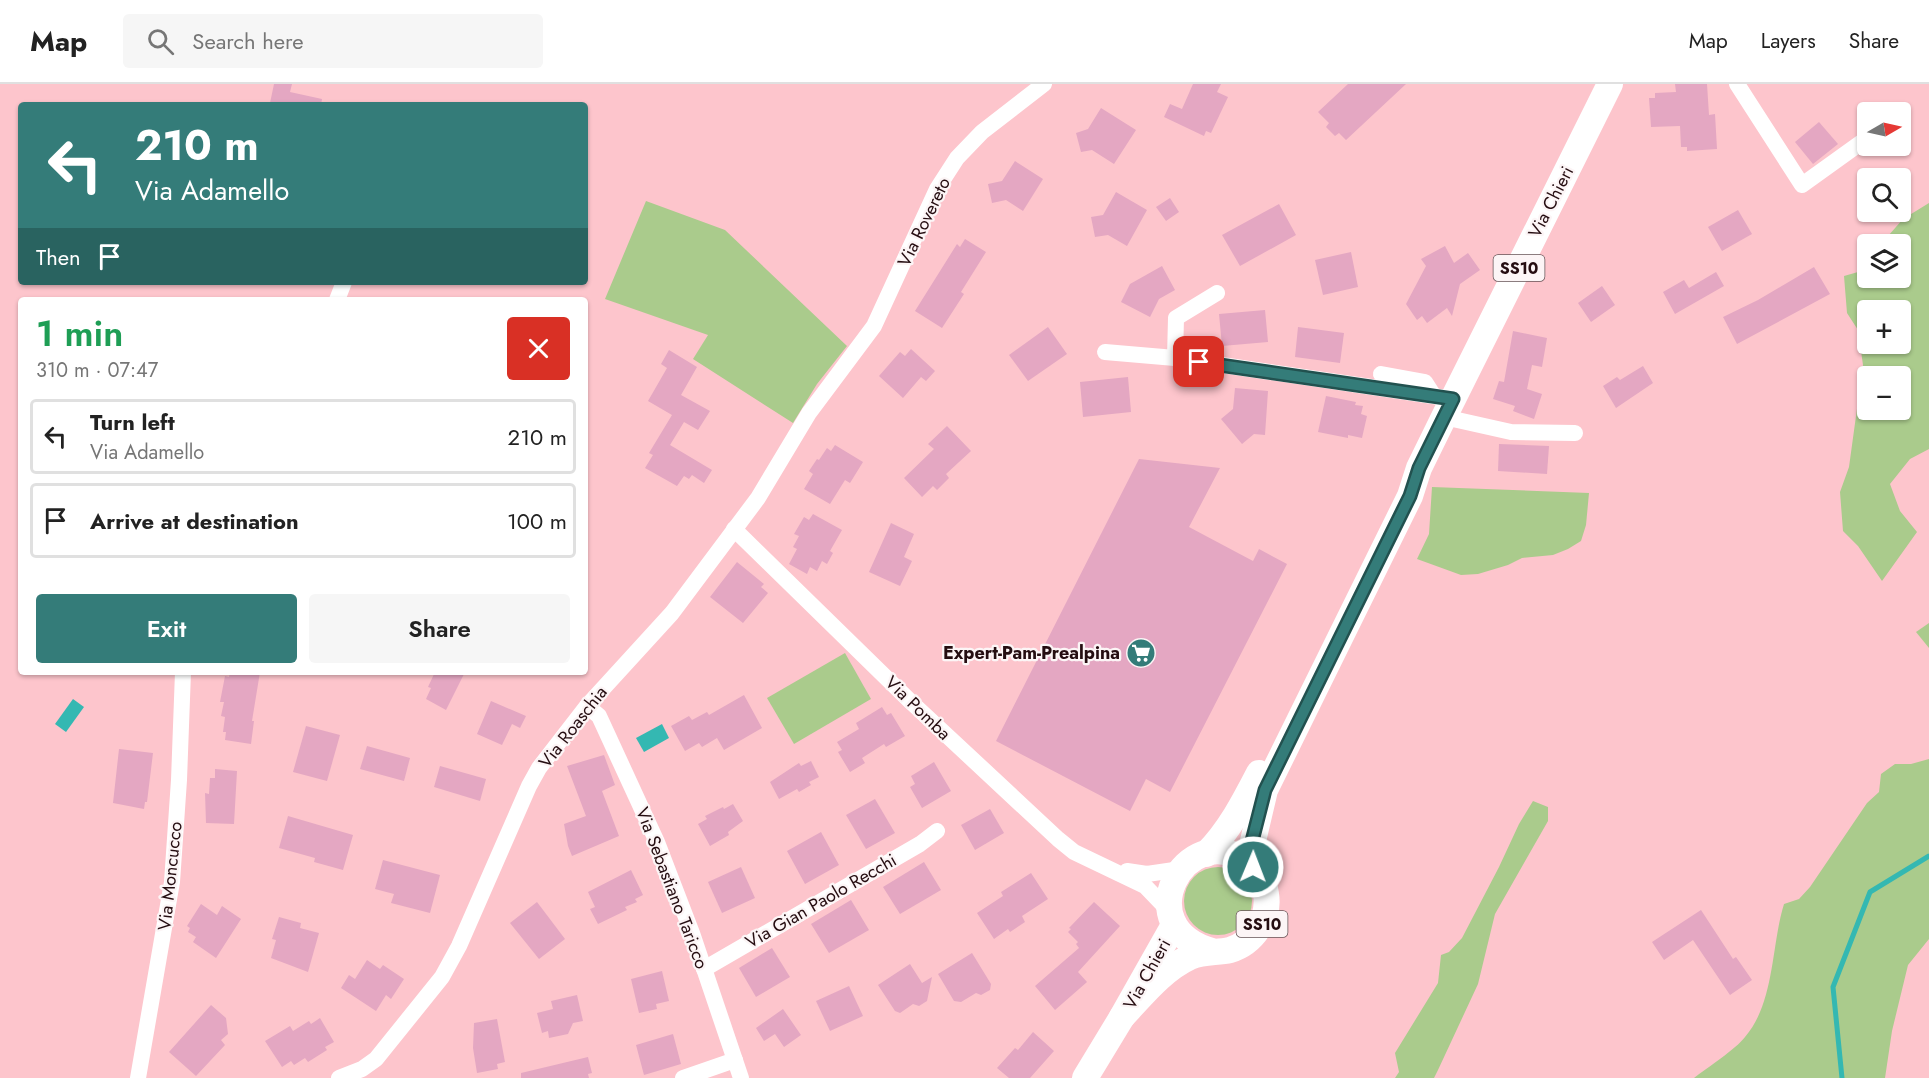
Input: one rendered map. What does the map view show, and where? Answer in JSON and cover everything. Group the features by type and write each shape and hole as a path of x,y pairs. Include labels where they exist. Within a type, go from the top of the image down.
{"main road":[{"name":"Via Chieri","path":"1172,918 1184,938 1197,947 1212,951 1227,951 1242,945 1262,924 1267,909 1266,894 1262,879 1253,867 1252,841 1265,790 1410,496 1444,404 1611,84"},
{"name":"Via Chieri","path":"1122,1017 1172,918 1171,889 1181,869 1192,860 1206,854 1220,841 1243,805 1402,489 1423,460"},
{"path":"1206,854 1223,853 1239,857 1253,867"},
{"name":"Via Chieri","path":"1122,1017 1163,975 1190,957 1212,951"},
{"path":"1085,1078 1122,1017"}],"street":[{"name":"Via Rovereto","path":"832,385 874,326 937,189 957,158 982,132 1044,84"},
{"path":"1737,84 1802,185 1857,145"},
{"path":"1175,358 1176,318 1217,293"},
{"path":"1105,352 1175,358 1444,404 1511,432 1575,433"},
{"path":"1382,374 1425,382 1444,404"},
{"name":"Via Roaschia","path":"339,1078 362,1069 376,1059 442,977 459,946 539,768 587,706 672,613 758,498 809,413 832,385"},
{"name":"Via Pomba","path":"734,528 919,709 1049,831 1074,852 1145,886 1172,918"},
{"name":"Via Moncucco","path":"138,1078 172,882 183,675"},
{"name":"Via Sebastiano Taricco","path":"587,706 599,716 657,842 741,1078"},
{"name":"Via Gian Paolo Recchi","path":"704,969 920,844 937,831"},
{"name":"Via Pomba","path":"1114,870 1147,874 1181,869"},
{"path":"682,1078 735,1060"}],"green space":[{"path":"646,201 725,230 847,346 817,384 793,423 693,359 708,335 605,299"},
{"path":"1929,203 1929,449 1910,459 1890,484 1900,511 1917,532 1882,581 1858,546 1843,531 1840,492 1849,467 1857,409 1857,420 1911,420 1911,366 1863,366 1861,354 1911,354 1911,300 1857,300 1857,328 1847,313 1844,276 1857,272 1857,288 1911,288 1911,234 1890,234 1900,222 1911,222 1911,214"},
{"path":"1432,487 1589,493 1586,525 1581,541 1553,555 1522,558 1478,574 1461,575 1417,559 1429,534"},
{"path":"1929,623 1929,648 1916,632"},
{"path":"845,653 871,699 794,744 767,698"},
{"path":"1929,759 1929,939 1908,965 1892,1031 1885,1078 1694,1078 1735,1047 1755,1023 1767,991 1784,904 1799,899 1810,887 1867,803 1879,792 1881,774 1895,764 1911,764"},
{"path":"1533,801 1548,807 1548,821 1495,914 1478,984 1438,1070 1434,1078 1395,1078 1399,1072 1395,1053 1438,983 1441,955 1449,952 1462,938 1519,824"},
{"path":"1218,867 1231,869 1242,877 1250,888 1252,901 1250,914 1242,925 1231,933 1218,935 1205,933 1194,925 1186,914 1184,901 1186,888 1194,877 1205,869"}],"water":[{"path":"73,699 84,707 66,732 55,724"},
{"path":"662,724 669,738 644,752 636,738"}],"building":[{"path":"274,84 292,84 290,92 322,99 322,102 270,102"},
{"path":"1193,84 1221,84 1217,92 1228,97 1211,133 1206,131 1204,136 1164,117 1170,104 1182,109"},
{"path":"1348,84 1406,84 1346,140 1339,133 1335,136 1326,127 1329,123 1318,112"},
{"path":"1675,84 1707,84 1709,115 1715,114 1717,149 1687,151 1687,147 1681,147 1680,126 1651,127 1649,98 1655,98 1655,93 1676,92"},
{"path":"1101,108 1136,130 1114,164 1092,150 1081,152 1076,133 1088,129"},
{"path":"1819,122 1838,144 1813,164 1795,142"},
{"path":"1015,161 1043,179 1023,211 1006,200 992,203 988,184 1002,181"},
{"path":"1116,192 1147,210 1127,246 1108,235 1095,237 1091,217 1103,215"},
{"path":"1170,198 1179,212 1166,221 1156,207"},
{"path":"1279,204 1296,235 1240,266 1222,235"},
{"path":"1738,210 1752,234 1722,251 1708,227"},
{"path":"965,239 986,252 961,292 964,294 942,328 915,311 957,244 960,247"},
{"path":"1445,246 1454,263 1468,253 1480,270 1460,284 1452,316 1447,308 1427,323 1422,316 1417,320 1406,304 1426,266 1421,259"},
{"path":"1351,252 1358,287 1323,295 1315,260"},
{"path":"1162,266 1175,290 1159,299 1150,317 1121,302 1130,284"},
{"path":"1814,267 1830,294 1737,344 1723,317 1758,300"},
{"path":"1716,272 1724,286 1675,314 1663,292 1684,280 1689,288"},
{"path":"1602,286 1615,305 1591,322 1578,303"},
{"path":"1265,310 1268,342 1222,346 1219,314"},
{"path":"1048,327 1067,354 1028,381 1009,355"},
{"path":"1298,327 1344,333 1340,363 1295,357"},
{"path":"1513,331 1547,338 1542,367 1532,365 1527,389 1542,394 1534,419 1513,411 1515,406 1493,399 1499,381 1504,382"},
{"path":"911,349 935,371 926,381 921,377 903,398 879,376 900,352 905,356"},
{"path":"669,350 697,367 681,395 710,411 698,430 684,422 670,445 712,470 704,483 692,475 689,479 684,476 677,486 645,468 653,455 649,453 672,415 648,401 667,368 661,364"},
{"path":"1643,366 1653,383 1616,408 1603,386 1617,377 1620,380"},
{"path":"1128,377 1131,412 1083,417 1080,382"},
{"path":"1235,388 1268,391 1265,435 1254,434 1242,444 1221,419 1233,409"},
{"path":"1326,396 1356,402 1355,405 1363,406 1361,414 1367,416 1362,438 1348,435 1348,438 1318,432"},
{"path":"947,426 971,451 946,474 949,478 937,490 933,486 922,497 904,478 934,449 928,444"},
{"path":"1499,444 1549,446 1547,474 1498,471"},
{"path":"835,445 863,462 850,483 845,480 830,504 804,489 813,474 809,471 817,459 819,460 827,448 831,451"},
{"name":"Expert-Pam-Prealpina","path":"1139,459 1220,468 1189,527 1253,561 1259,549 1287,564 1170,792 1146,779 1130,811 996,741"},
{"path":"813,514 842,530 830,551 833,553 827,564 822,561 817,571 810,567 807,574 789,564 797,549 793,547 799,536 794,534 804,517 809,520"},
{"path":"891,523 914,534 904,557 912,561 900,586 869,572"},
{"path":"737,562 764,584 761,587 768,593 743,623 710,597"},
{"path":"229,675 260,675 252,721 254,721 251,744 225,740 226,732 223,732 225,717 221,716 224,702 220,702 225,676 229,677"},
{"path":"434,675 464,675 446,710 426,699 431,688 428,687"},
{"path":"744,695 762,728 724,750 717,738 702,747 699,743 685,751 671,726 689,716 692,720 707,712 709,715"},
{"path":"491,701 526,716 520,728 512,724 502,745 477,734"},
{"path":"882,707 887,715 891,713 905,736 886,747 884,744 862,758 865,763 850,772 838,752 842,750 837,742 859,729 856,723"},
{"path":"306,726 340,735 327,781 293,772"},
{"path":"367,746 410,758 404,781 360,769"},
{"path":"119,749 153,753 147,802 145,802 144,809 113,803"},
{"path":"604,755 615,785 602,791 619,836 572,856 564,824 586,816 567,766"},
{"path":"811,761 819,777 809,782 811,785 799,792 797,789 779,799 770,782 799,763 801,766"},
{"path":"934,762 951,791 922,808 910,787 915,784 911,776"},
{"path":"440,766 486,779 480,801 434,787"},
{"path":"215,769 237,771 234,824 206,823 205,793 209,794 210,778 215,778"},
{"path":"875,799 895,833 866,849 846,815"},
{"path":"733,804 743,821 728,832 729,835 710,846 698,824 707,819 705,816"},
{"path":"990,809 1004,833 975,850 961,825"},
{"path":"288,816 353,835 343,870 314,862 315,858 279,848"},
{"path":"821,832 839,865 805,884 787,851"},
{"path":"383,860 440,875 430,913 391,903 394,894 375,889"},
{"path":"924,862 941,890 900,914 883,887"},
{"path":"741,867 755,898 722,913 708,882"},
{"path":"631,870 643,895 635,899 637,902 625,907 627,910 598,924 590,909 595,907 588,892"},
{"path":"1031,873 1048,899 1022,916 1025,922 1010,932 1008,929 994,939 977,913 1003,896 1001,892"},
{"path":"851,900 869,930 829,953 811,924"},
{"path":"537,902 565,939 539,959 510,923"},
{"path":"1094,902 1120,926 1078,972 1087,982 1055,1010 1035,986 1079,948 1076,944 1078,942 1068,932 1071,929 1069,928"},
{"path":"201,904 217,915 222,906 241,919 216,958 193,942 196,937 188,932 190,928 187,926"},
{"path":"1701,910 1733,959 1736,957 1752,980 1730,995 1693,940 1664,960 1652,942"},
{"path":"279,917 301,923 300,928 319,933 308,972 271,958 276,940 272,939"},
{"path":"772,948 790,977 756,997 739,968"},
{"path":"972,953 991,984 990,990 981,995 976,993 961,1002 954,1001 938,974"},
{"path":"367,960 380,969 383,965 404,979 391,999 386,995 376,1011 341,988 349,975 355,979"},
{"path":"910,964 922,983 932,977 927,1001 919,1006 913,1004 900,1013 895,1011 878,985"},
{"path":"662,971 669,1001 656,1004 657,1009 639,1013 631,979"},
{"path":"849,986 863,1016 830,1031 816,1001"},
{"path":"577,995 583,1021 573,1023 568,1034 549,1038 548,1031 542,1033 537,1013 553,1009 551,1001"},
{"path":"211,1005 226,1018 228,1034 221,1040 225,1045 196,1076 169,1052"},
{"path":"783,1009 801,1035 784,1047 775,1034 764,1041 756,1028"},
{"path":"320,1018 334,1042 325,1047 327,1050 308,1062 305,1058 294,1065 291,1061 282,1067 265,1041 290,1026 293,1031 309,1021 311,1024"},
{"path":"497,1019 505,1062 497,1064 498,1069 477,1073 473,1048 474,1023"},
{"path":"1033,1032 1054,1051 1030,1078 1009,1078 997,1068 1015,1048 1018,1050"},
{"path":"673,1034 681,1064 644,1075 636,1045"},
{"path":"588,1057 592,1073 588,1074 589,1078 521,1078 521,1073"}],"waterway":[{"path":"1842,1078 1833,987 1870,892 1929,856"}],"place":[{"name":"Expert-Pam-Prealpina","path":"1141,653"}],"route":[{"path":"1199,362 1453,399 1419,468 1410,496 1265,790 1252,841 1253,867"}]}
